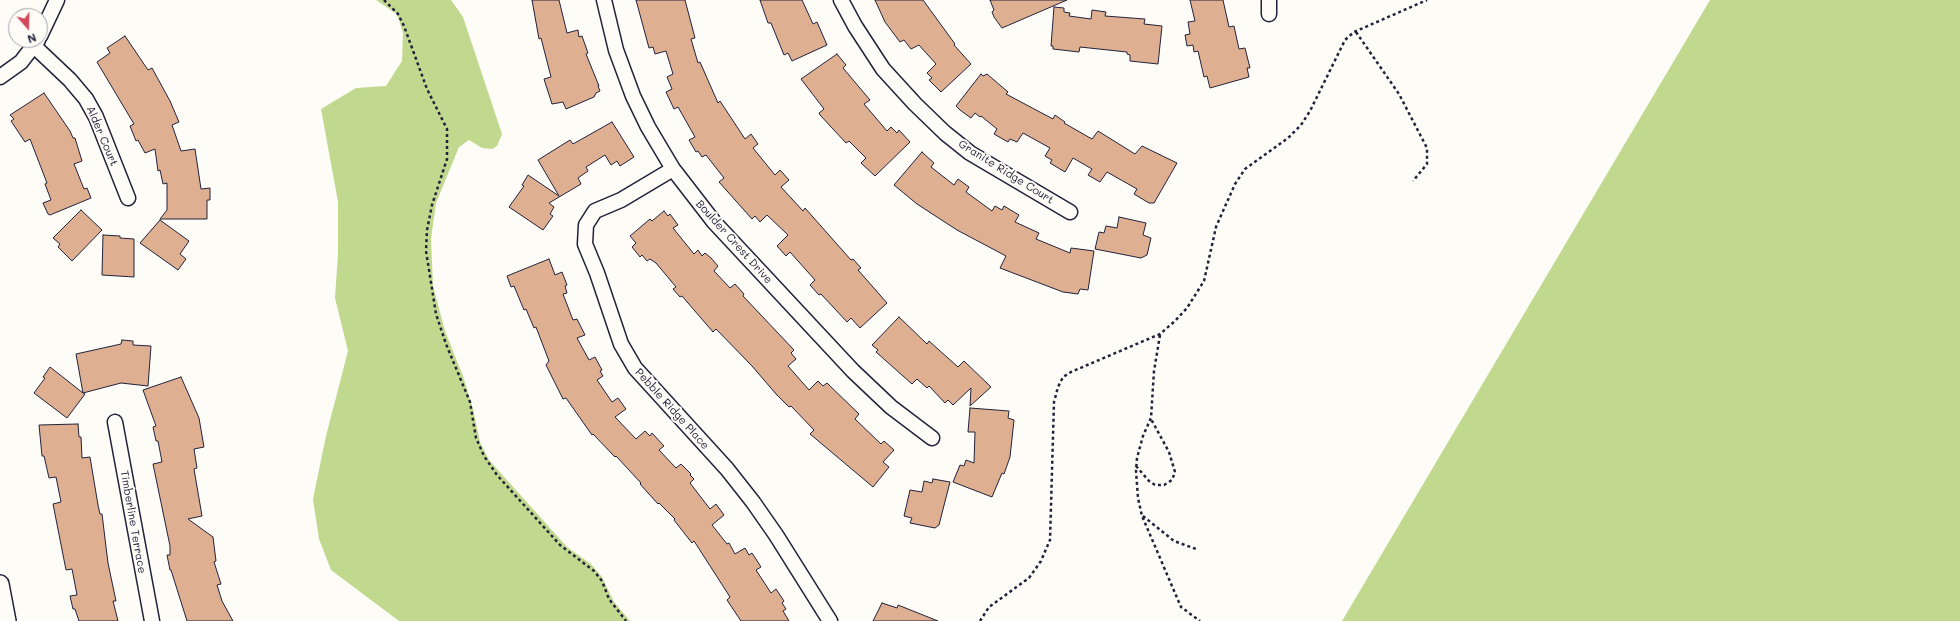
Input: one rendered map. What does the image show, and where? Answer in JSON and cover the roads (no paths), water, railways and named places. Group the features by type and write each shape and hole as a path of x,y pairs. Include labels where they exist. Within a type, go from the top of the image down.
{"street":[{"path":"48,18 57,0"},
{"name":"Boulder Crest Drive","path":"604,0 616,50 633,96 648,127 673,169 714,222 853,371 891,407 932,438"},
{"name":"Granite Ridge Court","path":"841,0 855,26 883,70 945,134 970,153 1070,212"},
{"path":"1269,0 1269,14"},
{"path":"0,77 21,62 32,48"},
{"name":"Alder Court","path":"43,48 86,99 96,117 128,198"},
{"name":"Pebble Ridge Place","path":"673,169 621,200 595,211 586,225 585,244 597,273 621,344 635,368 753,502 776,535 830,621"},
{"name":"Timberline Terrace","path":"115,422 152,621"},
{"path":"0,584 7,621"}]}
